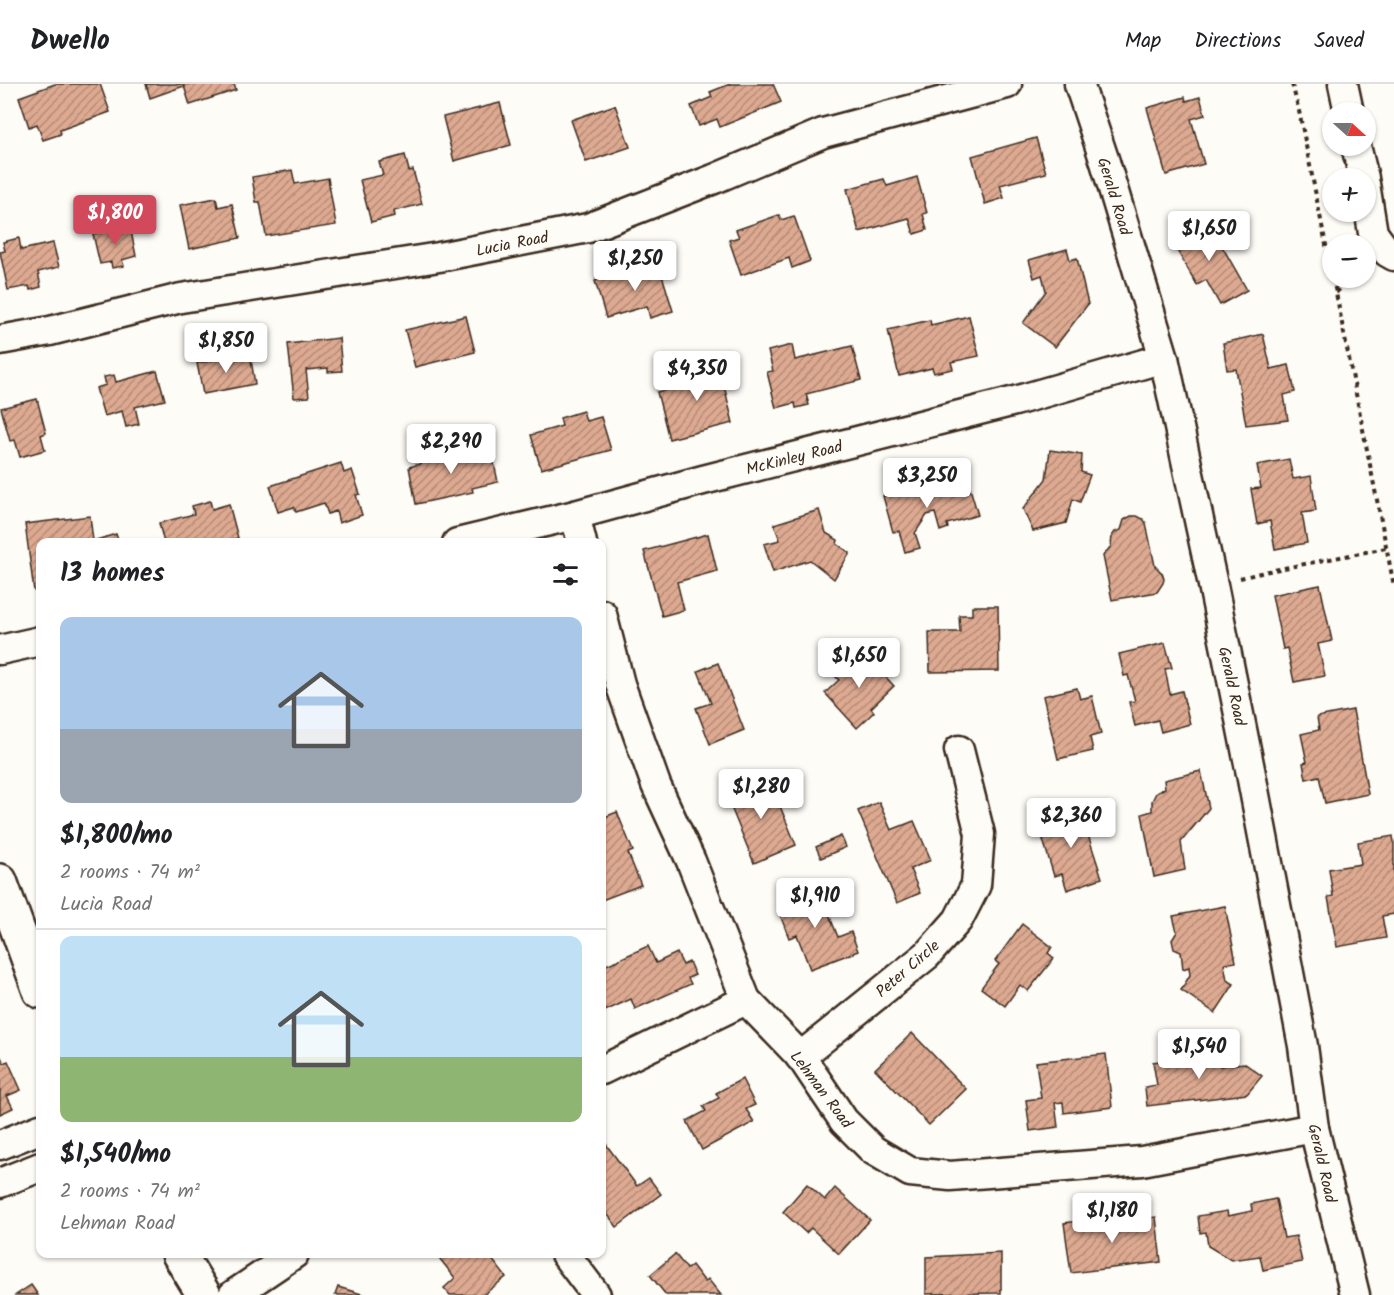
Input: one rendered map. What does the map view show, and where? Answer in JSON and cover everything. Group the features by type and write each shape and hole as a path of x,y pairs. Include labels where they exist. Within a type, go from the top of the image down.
{"main road":[{"path":"0,881 36,980"},
{"path":"181,1258 204,1295"}],"street":[{"name":"Lucia Road","path":"0,340 50,331 181,298 428,259 588,228 823,133 1006,84"},
{"name":"Gerald Road","path":"1079,84 1164,358 1213,585 1304,1046 1314,1128 1355,1295"},
{"path":"1342,84 1346,102"},
{"path":"1371,222 1373,233 1387,252 1394,256"},
{"name":"McKinley Road","path":"478,538 1015,401 1164,358"},
{"path":"575,515 581,538"},
{"name":"Lehman Road","path":"606,630 620,684 656,785 691,861 746,1000 800,1057 844,1122 873,1150 910,1172 950,1176 1142,1161 1314,1128"},
{"path":"0,650 36,642"},
{"name":"Peter Circle","path":"800,1057 927,955 958,920 976,885 980,834 959,750"},
{"path":"606,1068 746,1000"},
{"path":"0,1145 36,1131"},
{"path":"0,1184 36,1169"},
{"path":"234,1295 288,1258"},
{"path":"568,1258 596,1295"}],"path":[{"path":"1292,84 1324,234"},
{"path":"1335,288 1394,586"},
{"path":"1336,293 1341,288"},
{"path":"1213,585 1269,571 1386,548"}],"building":[{"path":"55,84 100,84 110,112 60,130 61,134 43,140 37,124 29,127 19,97"},
{"path":"146,84 234,84 236,90 190,105 184,86 150,98"},
{"path":"730,84 773,84 781,102 720,127 717,119 699,126 691,106 712,97 710,92"},
{"path":"1185,97 1186,101 1200,97 1205,115 1191,119 1204,164 1166,175 1147,108"},
{"path":"500,103 511,145 454,161 443,117"},
{"path":"615,105 630,147 586,162 571,120"},
{"path":"1036,138 1046,173 1000,185 1004,198 985,204 972,156"},
{"path":"405,155 409,171 413,170 422,204 394,211 395,216 371,222 360,180 383,175 379,162"},
{"path":"292,170 295,184 328,178 336,225 266,236 260,202 256,202 252,177"},
{"path":"917,177 927,213 923,214 927,230 914,234 909,218 859,232 847,189 884,179 887,186"},
{"path":"216,198 218,207 232,204 240,238 189,249 180,205"},
{"path":"779,215 781,220 794,216 810,261 792,268 789,258 741,275 729,240 739,237 736,230"},
{"path":"1207,220 1247,290 1220,305 1206,280 1197,285 1171,240"},
{"path":"130,226 136,256 122,260 124,266 112,268 111,262 100,264 93,234"},
{"path":"19,238 21,250 53,243 59,267 38,272 41,287 30,290 29,286 8,290 0,252 5,251 3,242"},
{"path":"1067,249 1070,260 1077,258 1088,304 1055,347 1023,323 1046,291 1042,275 1034,278 1029,260"},
{"path":"658,262 673,311 650,318 647,306 606,318 595,281"},
{"path":"466,316 475,352 415,367 405,330"},
{"path":"969,316 979,356 951,362 953,369 934,373 932,368 899,376 888,330 930,320 931,325"},
{"path":"1263,334 1271,369 1289,365 1295,392 1284,395 1288,420 1246,425 1236,369 1227,370 1223,343"},
{"path":"339,338 342,371 328,372 328,368 306,370 309,397 294,398 288,344"},
{"path":"792,345 795,360 852,346 861,380 806,394 809,405 796,408 795,403 776,408 767,372 773,371 768,351"},
{"path":"250,354 255,384 203,394 197,363"},
{"path":"717,356 733,423 669,439 657,392 696,383 691,363"},
{"path":"157,371 165,400 135,407 139,424 126,427 122,411 104,416 96,388 106,385 104,377 114,375 116,382"},
{"path":"37,399 46,433 41,435 45,450 20,457 15,440 10,441 1,408"},
{"path":"583,411 586,421 601,417 611,450 541,469 531,435 562,426 560,418"},
{"path":"491,449 498,482 472,488 473,492 416,504 409,467 420,464 418,454 439,450 442,460"},
{"path":"1050,450 1082,455 1081,472 1090,475 1080,502 1073,499 1066,523 1033,531 1023,509 1046,479"},
{"path":"1289,459 1293,479 1311,476 1316,511 1302,513 1307,543 1275,549 1270,521 1257,524 1251,489 1261,488 1257,465"},
{"path":"341,463 344,473 352,470 360,494 356,495 362,515 339,523 336,511 328,514 324,503 296,512 294,507 278,512 270,486"},
{"path":"917,479 919,486 939,480 942,493 969,485 978,515 947,524 948,528 940,531 935,513 927,515 915,533 920,548 905,552 899,531 893,532 883,496 903,490 901,484"},
{"path":"210,501 212,509 229,504 238,538 163,538 159,523 194,514 192,506"},
{"path":"819,510 826,533 838,540 837,544 850,553 834,579 810,560 773,572 764,544 780,540 774,524"},
{"path":"90,516 93,538 36,538 36,591 34,591 25,524"},
{"path":"1137,516 1146,523 1155,566 1164,579 1157,592 1112,600 1103,556 1111,546 1112,536 1121,530 1124,520"},
{"path":"116,534 117,538 103,538"},
{"path":"708,534 717,571 677,582 684,610 662,616 644,551"},
{"path":"1320,585 1332,641 1318,644 1325,676 1294,682 1287,648 1283,649 1272,595"},
{"path":"972,606 998,606 999,671 930,672 929,632 960,632 959,615 972,615"},
{"path":"1165,643 1172,668 1165,669 1170,694 1182,691 1190,724 1161,732 1158,720 1135,726 1129,702 1135,701 1128,675 1124,676 1119,654"},
{"path":"862,651 894,686 871,708 874,712 857,728 825,693 839,680 835,676"},
{"path":"718,663 744,730 710,744 696,708 711,703 698,671"},
{"path":"1077,688 1080,699 1092,696 1101,734 1090,737 1093,751 1058,759 1043,696"},
{"path":"1353,710 1368,794 1325,803 1319,776 1306,779 1303,763 1307,762 1301,734 1319,730 1317,717"},
{"path":"1201,771 1209,808 1181,842 1185,870 1154,877 1142,814 1152,811 1152,801 1156,793 1165,788 1164,780"},
{"path":"768,777 796,845 754,863 726,795"},
{"path":"879,802 891,830 914,821 931,860 910,869 920,893 897,903 858,811"},
{"path":"1085,809 1092,833 1088,835 1102,878 1067,890 1062,874 1054,876 1038,823"},
{"path":"617,812 633,851 628,853 641,885 606,898 606,816"},
{"path":"841,836 846,847 821,858 816,847"},
{"path":"1393,836 1394,914 1382,916 1386,938 1337,947 1328,897 1333,896 1329,869 1361,864 1358,842"},
{"path":"818,887 838,937 851,932 858,951 810,969 797,935 789,938 779,912 785,910 782,902"},
{"path":"1225,906 1236,962 1224,964 1227,980 1234,984 1215,1013 1181,990 1190,975 1189,967 1183,969 1181,952 1174,949 1172,940 1177,932 1173,916"},
{"path":"1022,924 1052,947 1048,953 1054,958 1028,991 1020,985 1005,1006 981,988 999,964 995,961"},
{"path":"648,946 656,963 677,953 683,965 689,962 695,975 688,978 691,984 635,1009 631,999 606,1011 606,965"},
{"path":"912,1033 966,1089 929,1125 875,1069"},
{"path":"1218,1053 1220,1066 1244,1063 1262,1076 1247,1094 1147,1106 1145,1087 1157,1085 1153,1062"},
{"path":"1106,1054 1112,1107 1064,1113 1063,1102 1055,1103 1058,1127 1030,1131 1026,1100 1041,1098 1036,1062"},
{"path":"0,1055 4,1063 8,1061 21,1090 7,1096 13,1108 0,1114"},
{"path":"742,1079 755,1105 746,1109 754,1122 702,1150 687,1121 706,1111 703,1106 719,1098 716,1093"},
{"path":"606,1144 637,1186 649,1178 661,1194 617,1227 606,1212"},
{"path":"807,1184 825,1200 835,1188 870,1220 839,1254 811,1228 806,1233 783,1212"},
{"path":"1276,1199 1284,1238 1296,1236 1302,1262 1263,1270 1260,1256 1231,1260 1208,1246 1206,1232 1200,1233 1198,1216 1227,1211 1228,1216 1252,1211 1251,1204"},
{"path":"1156,1217 1161,1262 1071,1273 1064,1223 1095,1219 1096,1225"},
{"path":"1001,1253 1001,1293 926,1294 926,1257"},
{"path":"675,1254 687,1269 692,1265 705,1282 708,1279 721,1295 666,1295 650,1275"},
{"path":"439,1258 491,1258 506,1277 483,1295 450,1295 444,1288 455,1278"},
{"path":"31,1285 38,1295 16,1295"},
{"path":"338,1287 365,1295 335,1295"}]}
